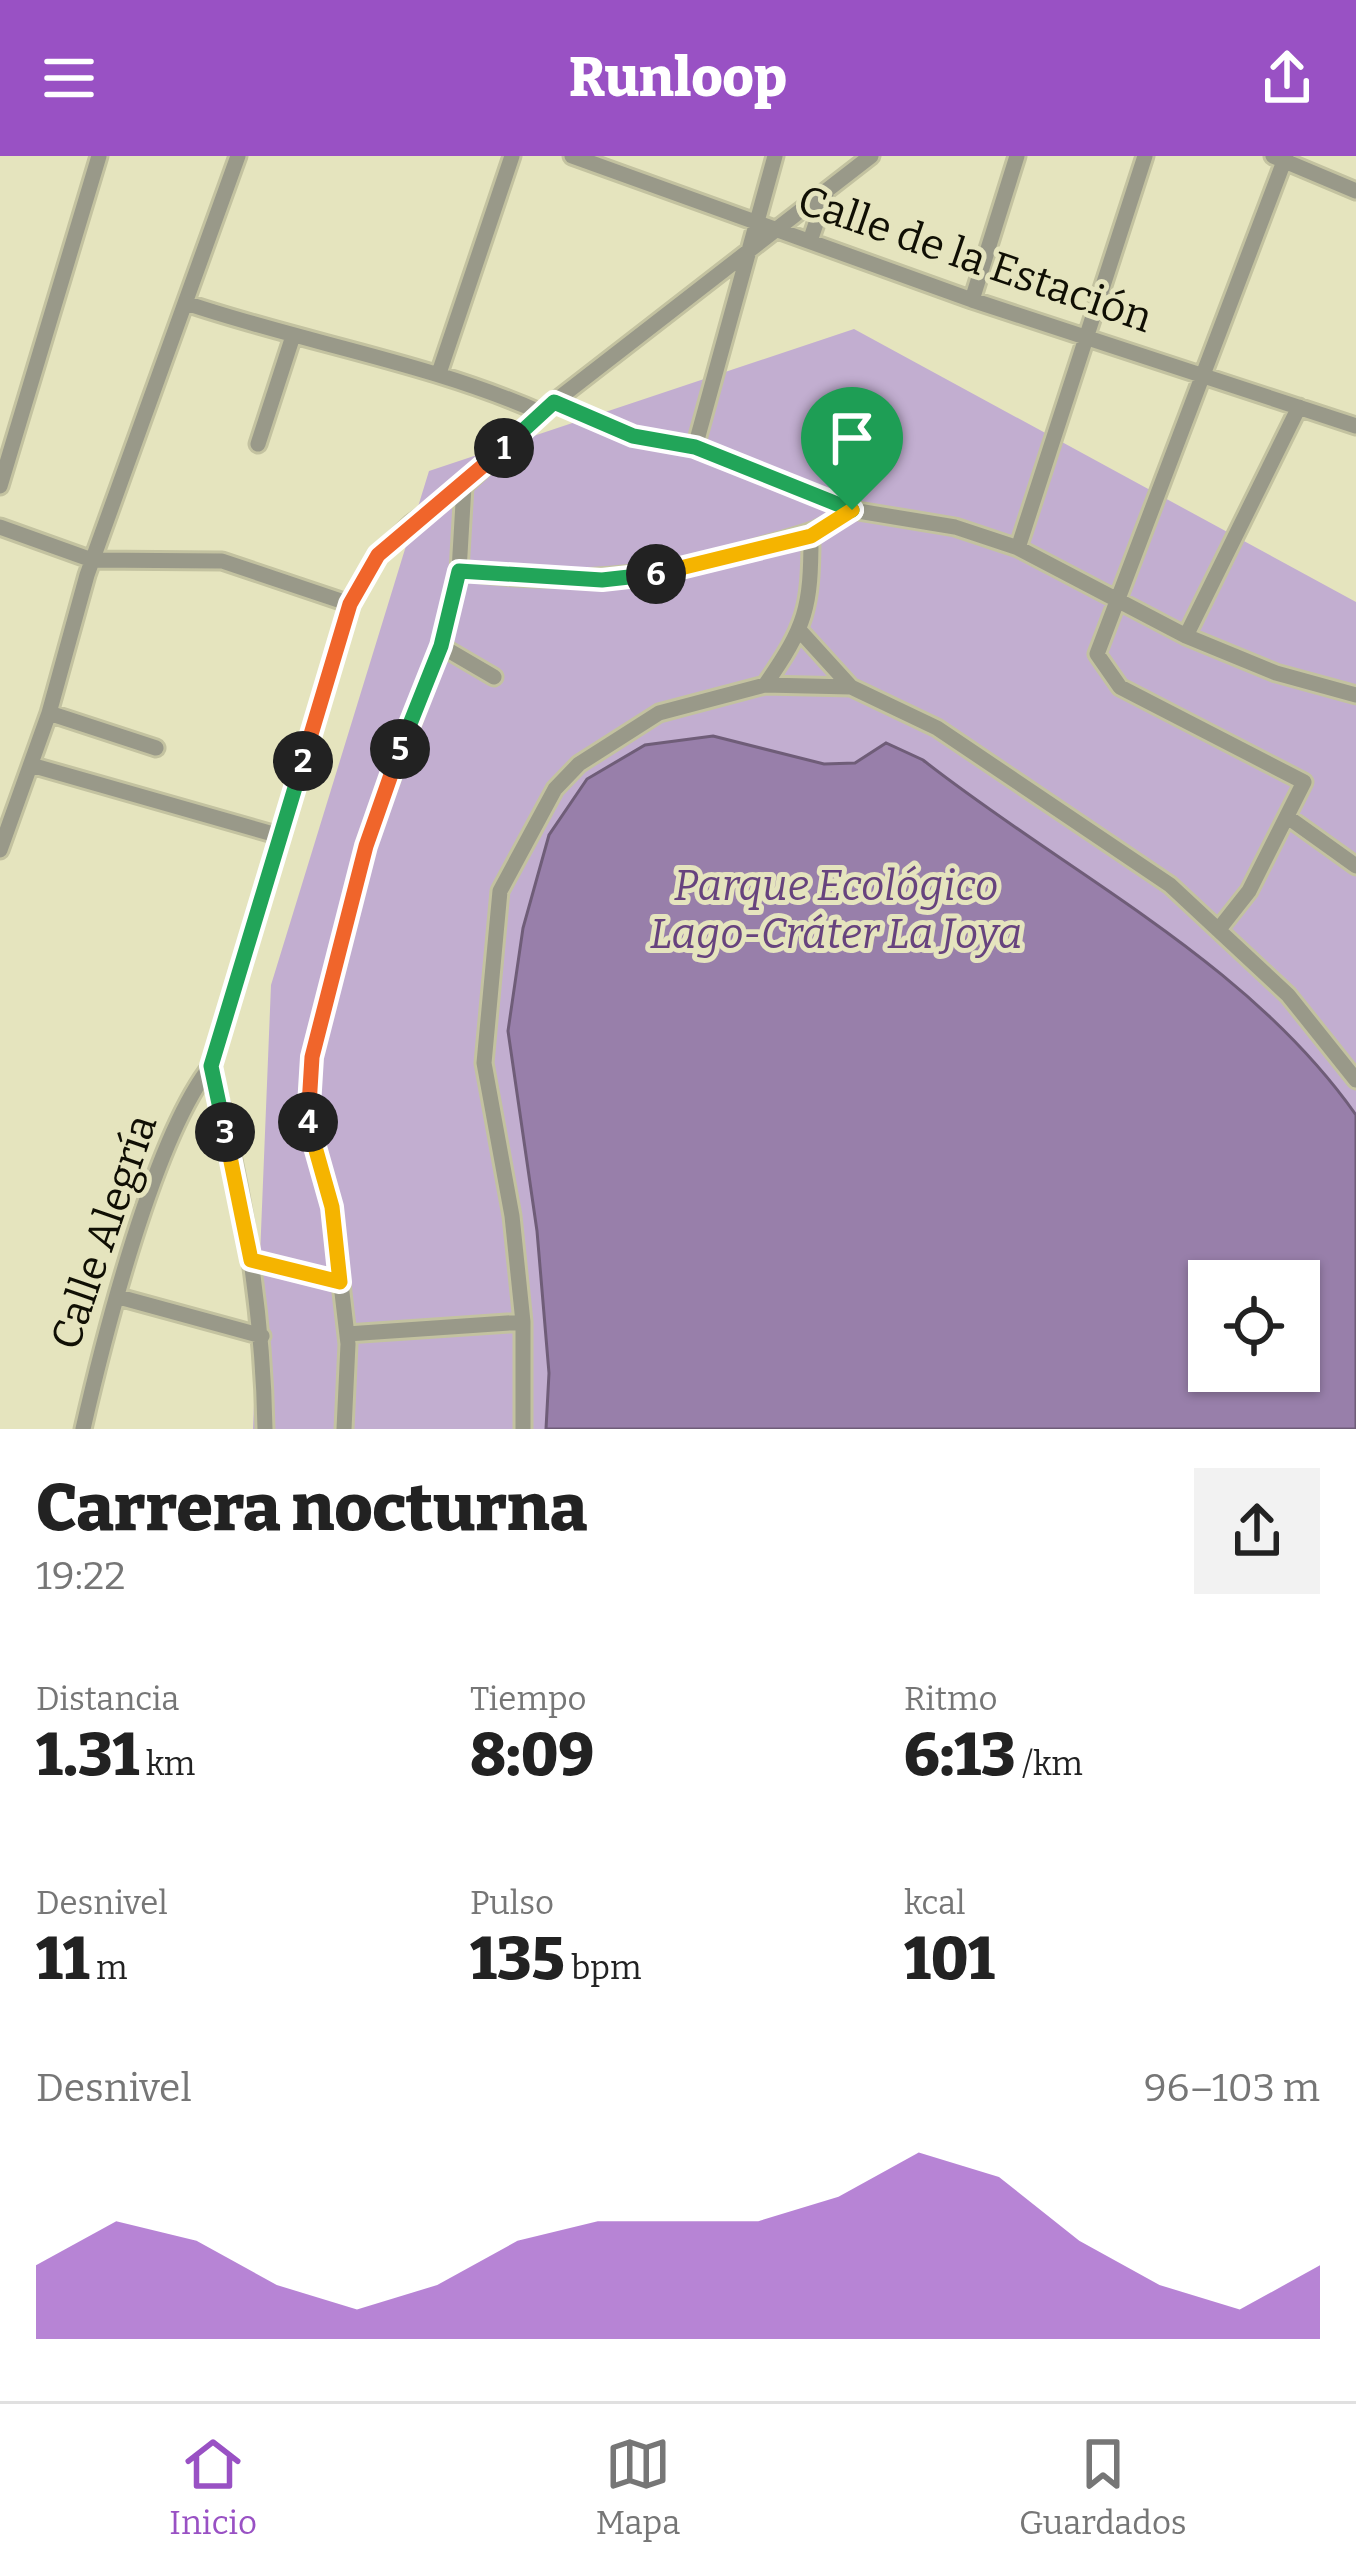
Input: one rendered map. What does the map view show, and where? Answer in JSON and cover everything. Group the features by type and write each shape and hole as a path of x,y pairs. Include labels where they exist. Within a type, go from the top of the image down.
{"street":[{"path":"0,486 99,156"},
{"path":"0,850 50,713 90,568 238,156"},
{"path":"439,373 512,156"},
{"name":"Calle de la Estación","path":"572,156 972,300 1356,426"},
{"path":"695,447 742,260 775,156"},
{"name":"Calle Alegría","path":"83,1429 94,1371 191,1091 211,1066 350,604 378,555 464,486 548,407 871,156"},
{"path":"972,300 1017,156"},
{"path":"1018,548 1145,156"},
{"path":"1219,929 1249,891 1304,782 1120,687 1097,654 1281,157 1356,191"},
{"path":"810,241 827,191"},
{"path":"186,303 292,339 439,373 633,436 695,447 852,510 955,527 1018,548 1186,636 1276,674 1356,695"},
{"path":"258,445 292,339"},
{"path":"1186,636 1299,407"},
{"path":"344,1429 347,1334 332,1207 306,1117 312,1057 366,846 441,646 459,571 464,486"},
{"path":"459,571 602,580 685,570 811,536 852,510"},
{"path":"0,526 90,568 221,561 350,604"},
{"path":"765,685 801,632 811,589 811,536"},
{"path":"801,632 851,687 937,728 1091,828 1219,929 1288,995 1356,1080"},
{"path":"441,646 494,677"},
{"path":"523,1429 523,1322 512,1216 484,1063 500,891 555,789 579,764 659,713 765,685 851,687"},
{"path":"50,713 156,748"},
{"path":"31,765 280,836"},
{"path":"1289,818 1356,866"},
{"path":"211,1066 251,1260 262,1336 265,1429"},
{"path":"251,1260 340,1282"},
{"path":"119,1297 262,1336"},
{"path":"347,1334 523,1322"}],"green space":[{"name":"Parque Ecológico Lago-Cráter La Joya","path":"854,329 1356,602 1356,1429 253,1429 271,985 429,471"}],"shaded area":[{"path":"713,736 824,764 855,763 886,743 923,760 1210,965 1312,1060 1356,1115 1356,1429 546,1429 549,1373 537,1231 508,1031 523,928 549,835 587,779 645,745"}],"route":[{"path":"554,402 633,436 695,447 765,479 852,510 811,536 685,570 602,580 510,578 459,571 441,646 366,846 312,1057 306,1117 332,1207 340,1282 251,1260 211,1066 350,604 378,555 412,523 464,486 554,402"}]}
